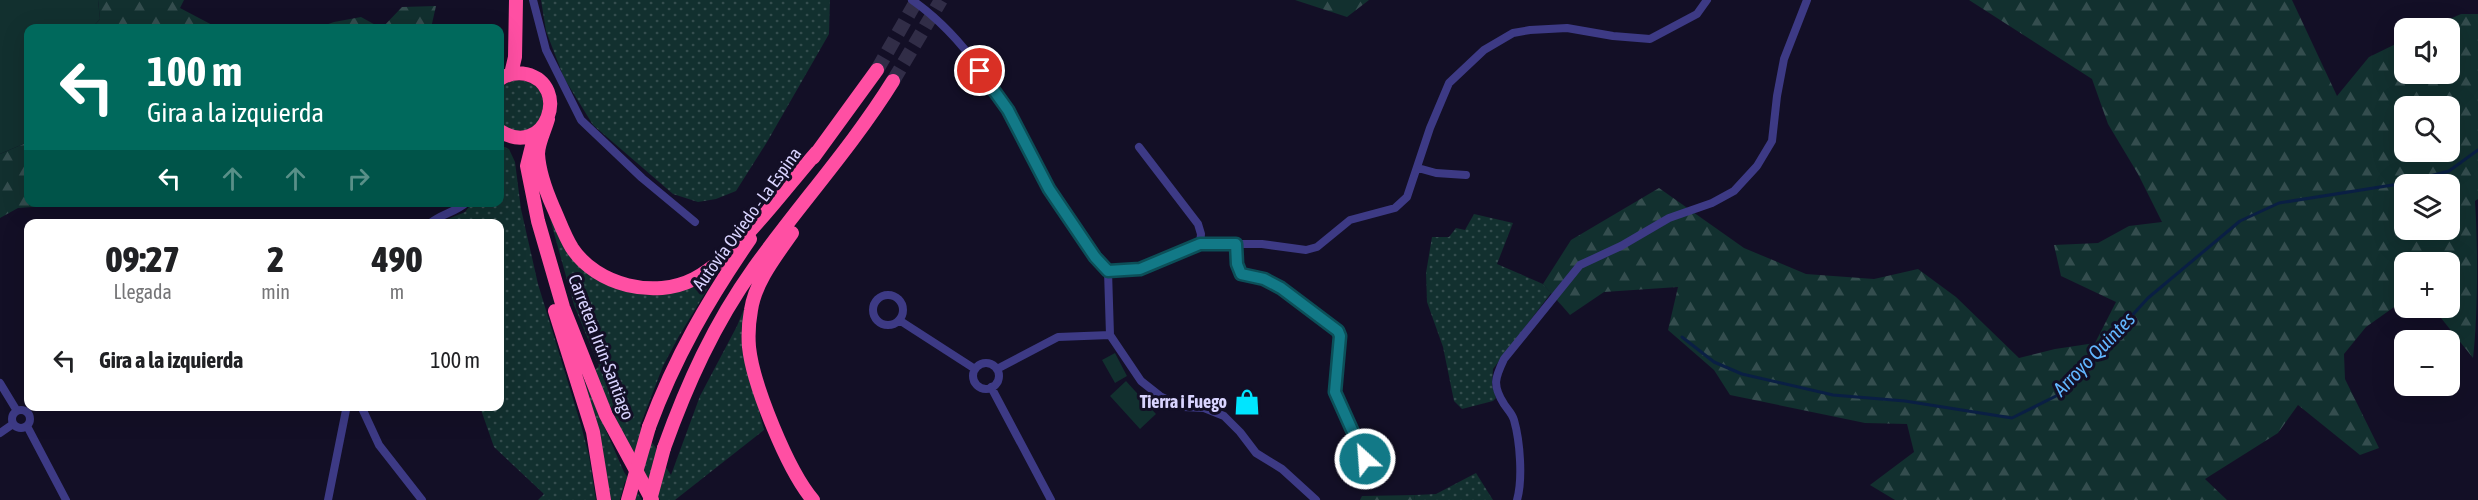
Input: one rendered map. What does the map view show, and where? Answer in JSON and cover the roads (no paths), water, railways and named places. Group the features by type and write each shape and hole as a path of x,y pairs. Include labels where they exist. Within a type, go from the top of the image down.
{"highway":[{"path":"516,0 516,38 505,77 531,75"},
{"path":"516,38 531,75 545,87 549,95 551,107 538,153 545,189 569,242 579,255 599,272 622,283 654,289 671,287 706,271 747,232 817,152"},
{"name":"Autovía Oviedo - La Espina","path":"628,500 649,427 675,363 717,288 750,239 877,70"},
{"name":"Autovía Oviedo - La Espina","path":"651,500 664,448 697,363 728,308 754,268 869,119 893,81"},
{"path":"504,133 517,138 534,134 548,119"},
{"path":"813,500 796,475 770,416 749,347 751,308 772,262 869,119"},
{"name":"Carretera Irún-Santiago","path":"504,134 527,166"},
{"name":"Carretera Irún-Santiago","path":"534,134 527,166 538,221 563,307 595,390 618,440 651,500"},
{"path":"538,221 542,262 593,432 603,500"}],"street":[{"path":"533,0 546,50 581,120 642,178 694,222"},
{"path":"912,0 956,39 1004,104 1049,189 1095,257 1108,271 1110,334 1141,381 1160,396 1183,407 1204,408 1224,416 1256,453 1282,470 1316,500"},
{"path":"1108,271 1140,269 1200,244 1262,244 1306,250 1317,247 1350,220 1395,208 1407,197 1430,128 1449,83 1484,50 1514,33 1567,28 1650,39 1697,14 1707,0"},
{"path":"1517,500 1520,490 1519,449 1513,417 1496,388 1495,377 1504,359 1580,265 1621,246 1669,218 1734,191 1757,166 1772,141 1784,59 1807,0"},
{"path":"1139,147 1198,224 1201,234 1200,244"},
{"path":"1418,168 1436,173 1466,175"},
{"path":"435,219 462,207"},
{"path":"1236,244 1237,264 1241,274 1264,279 1281,288 1338,331 1340,336 1335,392 1365,459"},
{"path":"886,295 897,298 903,307 902,317 899,320 889,326 877,321 873,311 876,301 886,295"},
{"path":"899,320 975,369"},
{"path":"997,369 1058,337 1110,334"},
{"path":"984,363 993,365 997,369 998,378 991,387 984,388 976,384 973,375 975,369 984,363"},
{"path":"0,383 17,411"},
{"path":"991,387 1051,500"},
{"path":"17,411 24,411 29,416 30,421 27,426 21,429 13,424 12,416 17,411"},
{"path":"328,500 346,411"},
{"path":"363,411 379,445 422,500"},
{"path":"0,433 13,424"},
{"path":"27,426 66,500"}],"waterway":[{"name":"Arroyo Quintes","path":"1682,337 1714,362 1742,374 1833,395 1905,401 2012,418 2060,394 2148,298 2240,221 2279,203 2399,184 2449,171 2478,150"}],"tunnel":[{"path":"877,70 917,0"},
{"path":"893,81 941,0"}],"place":[{"name":"Tierra i Fuego","path":"1247,402"}]}
